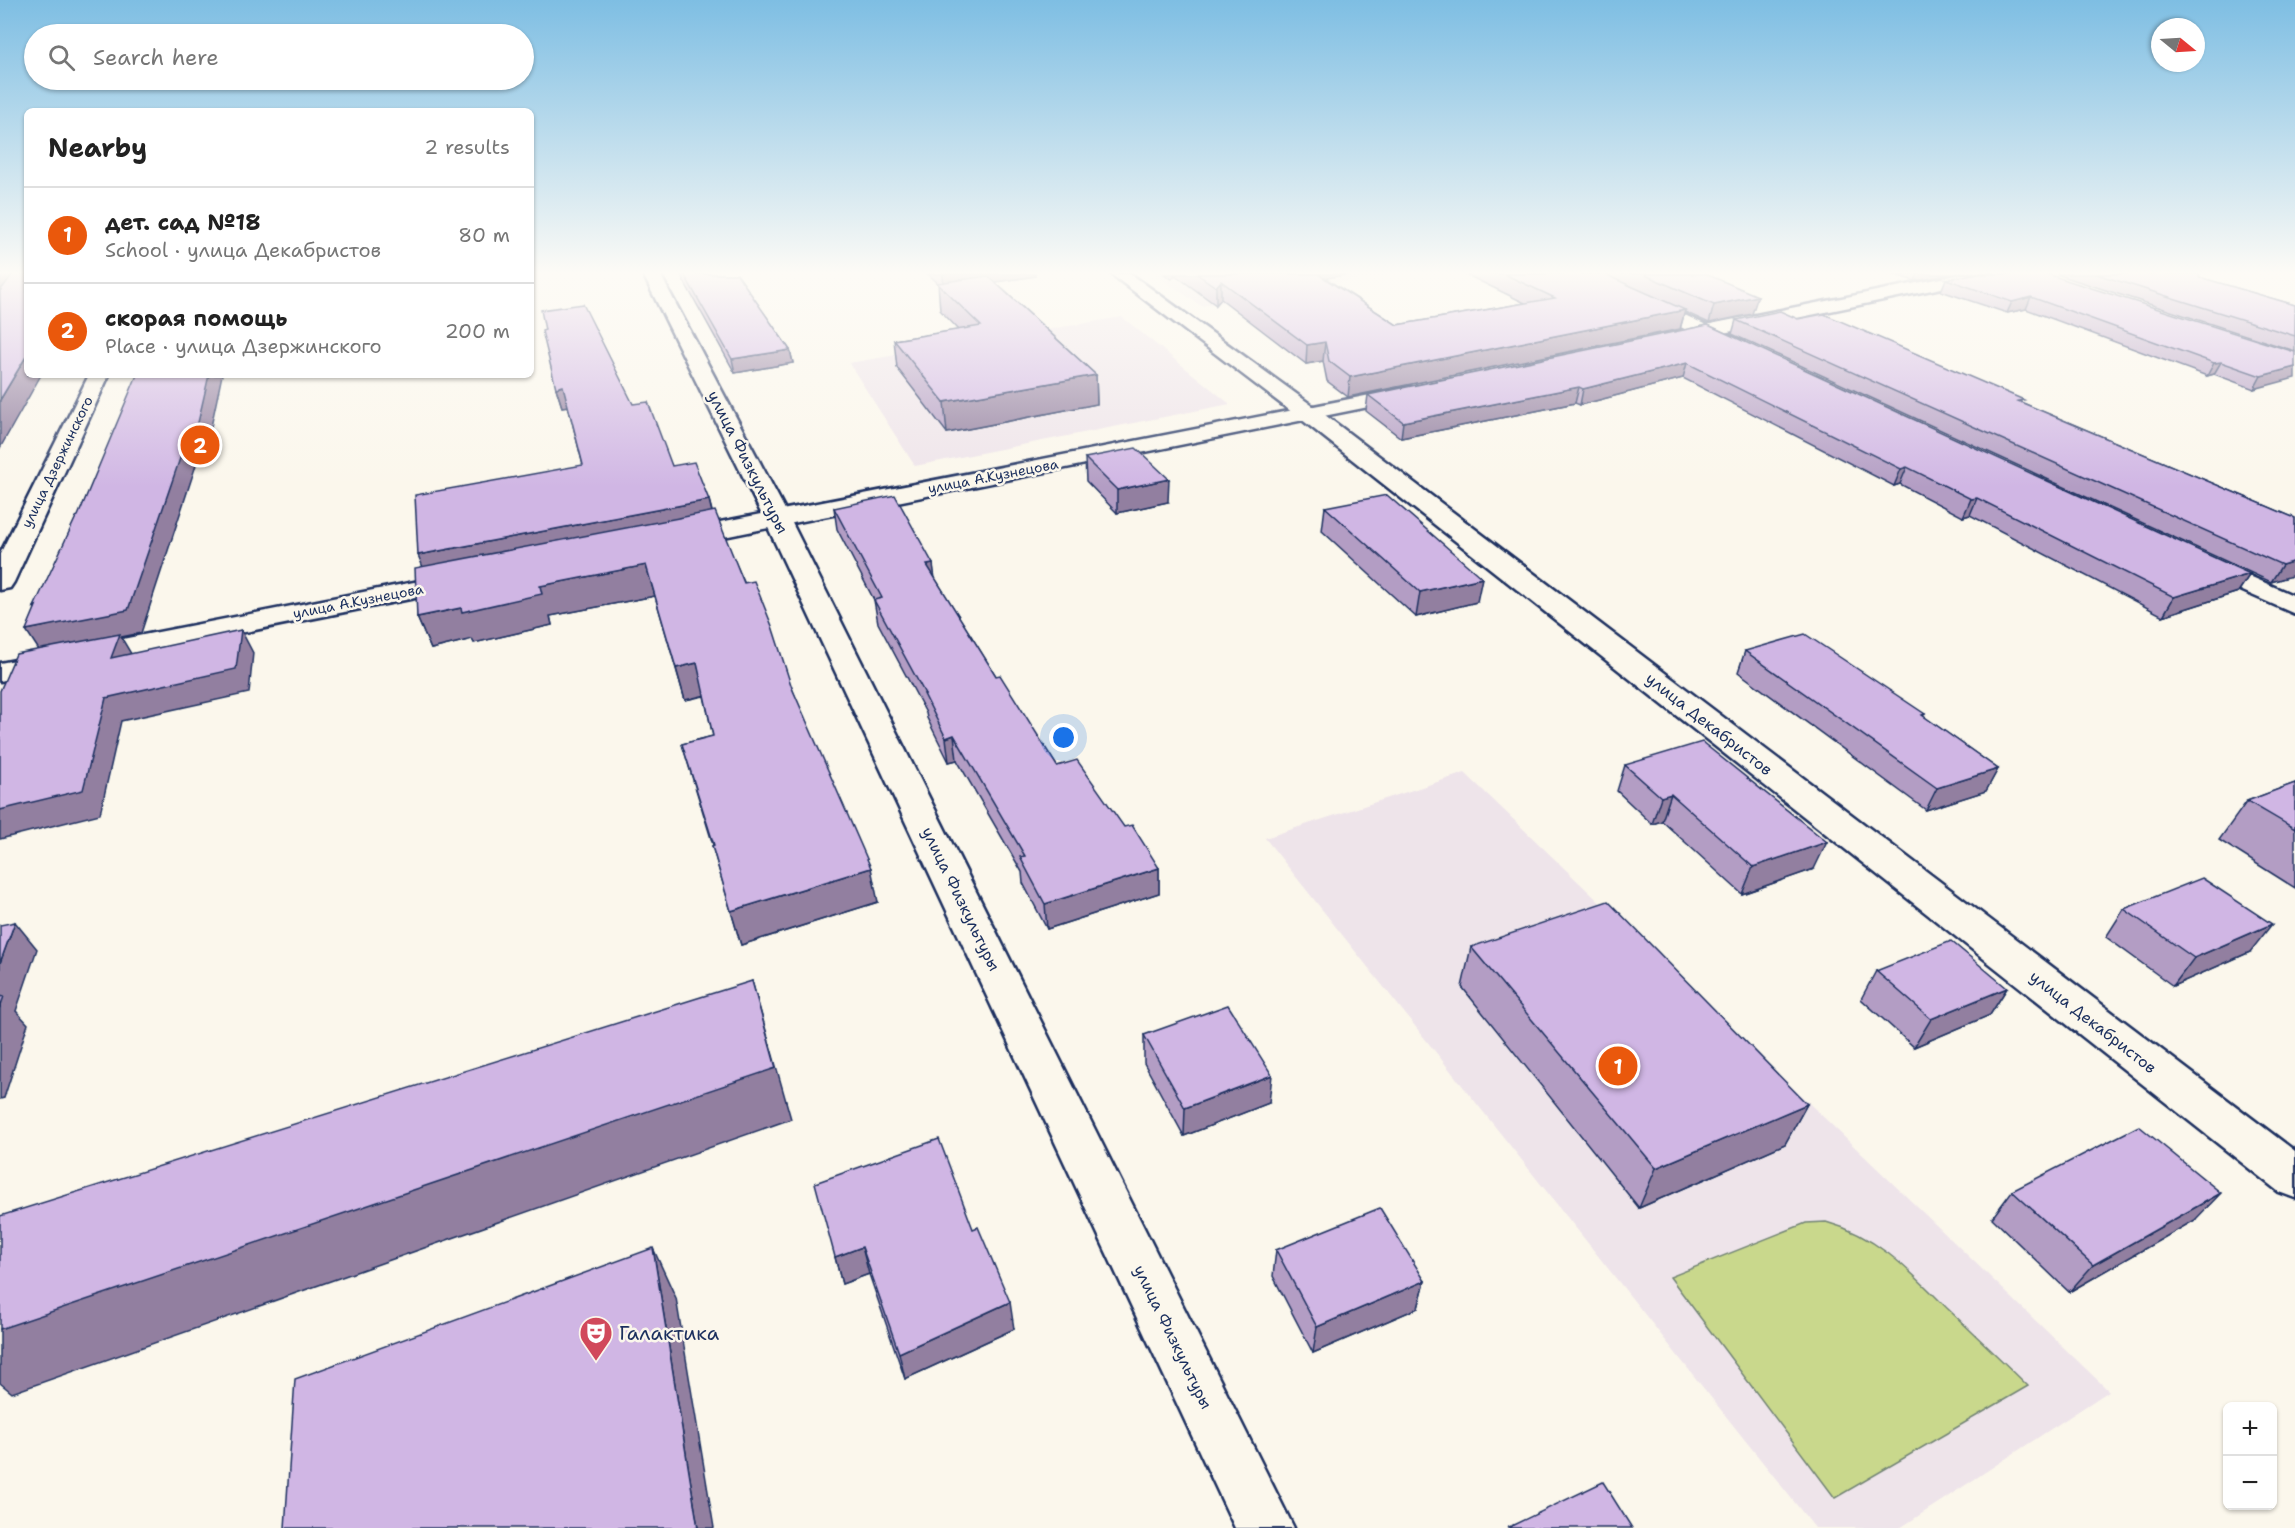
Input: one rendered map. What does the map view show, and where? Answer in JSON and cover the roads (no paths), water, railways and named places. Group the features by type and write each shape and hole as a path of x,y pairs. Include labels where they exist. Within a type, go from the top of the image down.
{"main road":[{"name":"улица Физкультуры","path":"688,345 777,519 1265,1528"},
{"name":"улица Декабристов","path":"1217,345 1309,414 2295,1178"},
{"path":"1734,345 1757,356"},
{"name":"улица Дзержинского","path":"0,582 98,378"},
{"name":"улица А.Кузнецова","path":"650,544 1430,389"},
{"path":"2187,556 2295,606"},
{"name":"улица А.Кузнецова","path":"0,672 487,576"}],"place":[{"name":"скорая помощь","path":"200,445"},
{"name":"дет. сад №18","path":"1618,1066"},
{"name":"Галактика","path":"596,1362"}]}
